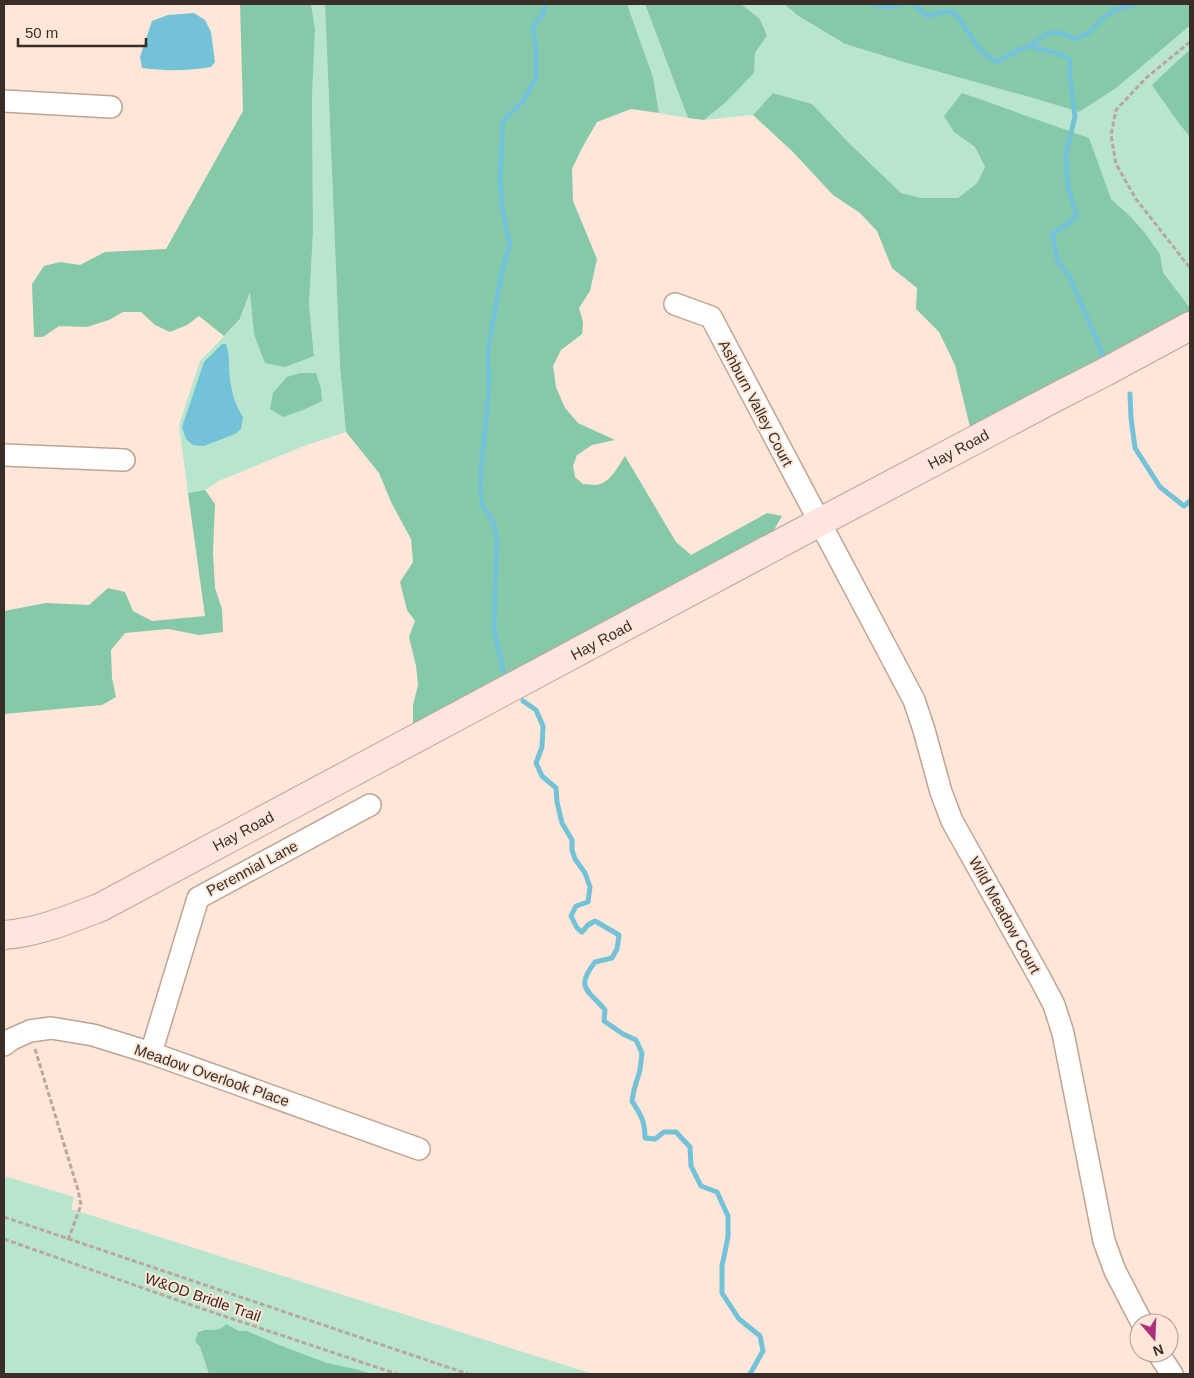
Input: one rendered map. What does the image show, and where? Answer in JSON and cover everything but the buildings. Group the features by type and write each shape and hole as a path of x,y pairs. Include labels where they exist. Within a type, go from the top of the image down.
{"street":[{"path":"4,101 111,106"},
{"name":"Ashburn Valley Court","path":"675,304 711,317 820,522"},
{"name":"Hay Road","path":"4,934 42,928 101,907 1190,326"},
{"path":"4,455 124,460"},
{"name":"Wild Meadow Court","path":"820,522 914,700 941,792 952,822 1054,1005 1063,1033 1104,1242 1115,1271 1137,1313"},
{"name":"Perennial Lane","path":"151,1052 198,898 370,805"},
{"name":"Meadow Overlook Place","path":"4,1045 30,1031 51,1028 93,1035 151,1052 419,1149"},
{"path":"1165,1363 1172,1374"}],"path":[{"path":"1190,42 1146,78 1116,110 1111,135 1116,164 1136,199 1190,268"},
{"path":"30,1031 81,1205 68,1240"},
{"path":"4,1217 468,1374"},
{"name":"W&OD Bridle Trail","path":"4,1239 194,1306 397,1374"}],"green space":[{"path":"240,4 311,4 315,29 312,98 313,232 309,304 314,356 285,367 265,363 254,334 250,292 240,319 224,336 199,316 187,325 170,332 155,325 141,312 123,312 109,320 87,327 59,326 43,337 34,337 32,284 44,266 60,262 80,265 105,252 166,249 243,111"},
{"path":"311,4 325,4 340,366 346,432 304,446 221,480 205,490 188,493 179,425 200,361 240,320 251,290 254,334 314,355 309,304 313,232 312,98 315,29"},
{"path":"325,4 627,4 653,77 659,113 631,109 597,122 572,169 573,201 597,259 590,291 579,308 583,322 582,334 561,350 553,366 556,387 565,408 578,423 615,440 592,445 577,455 573,466 575,477 583,484 600,484 611,476 625,456 676,542 691,555 767,513 782,516 774,530 413,731 413,705 418,685 416,666 409,637 415,621 407,610 400,582 413,562 411,539 392,504 379,473 346,432 340,366"},
{"path":"627,4 645,4 688,118 659,113 653,77"},
{"path":"645,4 741,4 760,19 767,36 755,53 754,73 725,103 704,120 688,118"},
{"path":"741,4 784,4 797,15 845,44 1079,112 1190,26 1190,308 1163,271 1160,254 1145,233 1111,199 954,132 975,147 985,167 977,183 958,198 921,198 901,193 812,104 773,93 753,115 704,120 725,103 754,73 755,53 767,36 760,19"},
{"path":"784,4 1190,4 1190,26 1116,88 1079,112 845,44 797,15"},
{"path":"1190,50 1190,137 1152,85"},
{"path":"773,93 812,104 901,193 921,198 958,198 977,183 985,167 975,147 954,132 944,116 962,93 1089,138 1111,199 1131,217 1160,254 1163,272 1190,308 1190,312 970,427 955,365 939,332 916,309 917,288 892,268 877,231 860,213 833,195 793,152 753,115"},
{"path":"300,373 316,373 321,388 322,401 283,417 270,409 273,393 287,377"},
{"path":"205,490 215,504 213,553 215,588 222,609 223,632 199,635 168,629 125,633 111,650 112,678 116,697 102,705 4,714 4,611 46,603 89,605 108,588 125,592 133,611 152,621 205,616 188,493"},
{"path":"4,1176 74,1197 71,1209 593,1374 342,1374 213,1330 200,1330 195,1341 200,1347 209,1374 4,1374"},
{"path":"226,1324 239,1331 247,1331 327,1363 372,1374 209,1374 200,1347 195,1341 198,1332 220,1329"}],"water":[{"path":"194,13 205,20 211,32 215,62 211,67 176,70 142,68 140,57 152,21 168,15"},
{"path":"222,344 226,344 227,347 230,381 237,405 243,417 241,429 235,434 204,446 193,445 186,439 182,427 204,362"}],"waterway":[{"path":"504,673 494,630 497,539 493,521 482,504 480,481 489,389 488,349 502,272 510,243 503,214 500,180 503,121 524,100 536,78 536,47 533,27 543,13 546,4"},
{"path":"872,4 889,7 902,4"},
{"path":"913,4 927,16 943,12 954,12 982,52 996,62 1029,46 1048,33 1062,33 1074,39 1089,33 1103,18 1116,9 1138,4"},
{"path":"1029,46 1070,59 1070,77 1075,116 1066,154 1068,187 1077,216 1052,234 1058,262 1070,277 1103,355"},
{"path":"1130,394 1135,448 1160,487 1184,506 1190,501"},
{"path":"523,701 536,710 543,726 542,747 536,763 542,776 556,788 562,823 572,840 572,850 575,859 585,873 590,887 588,902 576,906 571,916 577,928 582,932 595,921 619,935 617,949 612,958 595,962 589,971 585,978 586,989 605,1010 604,1021 636,1040 642,1053 640,1070 632,1101 642,1118 645,1138 655,1139 664,1132 676,1132 690,1147 691,1166 701,1186 717,1192 728,1216 728,1237 722,1266 722,1293 739,1319 760,1336 763,1351 750,1374"}]}
